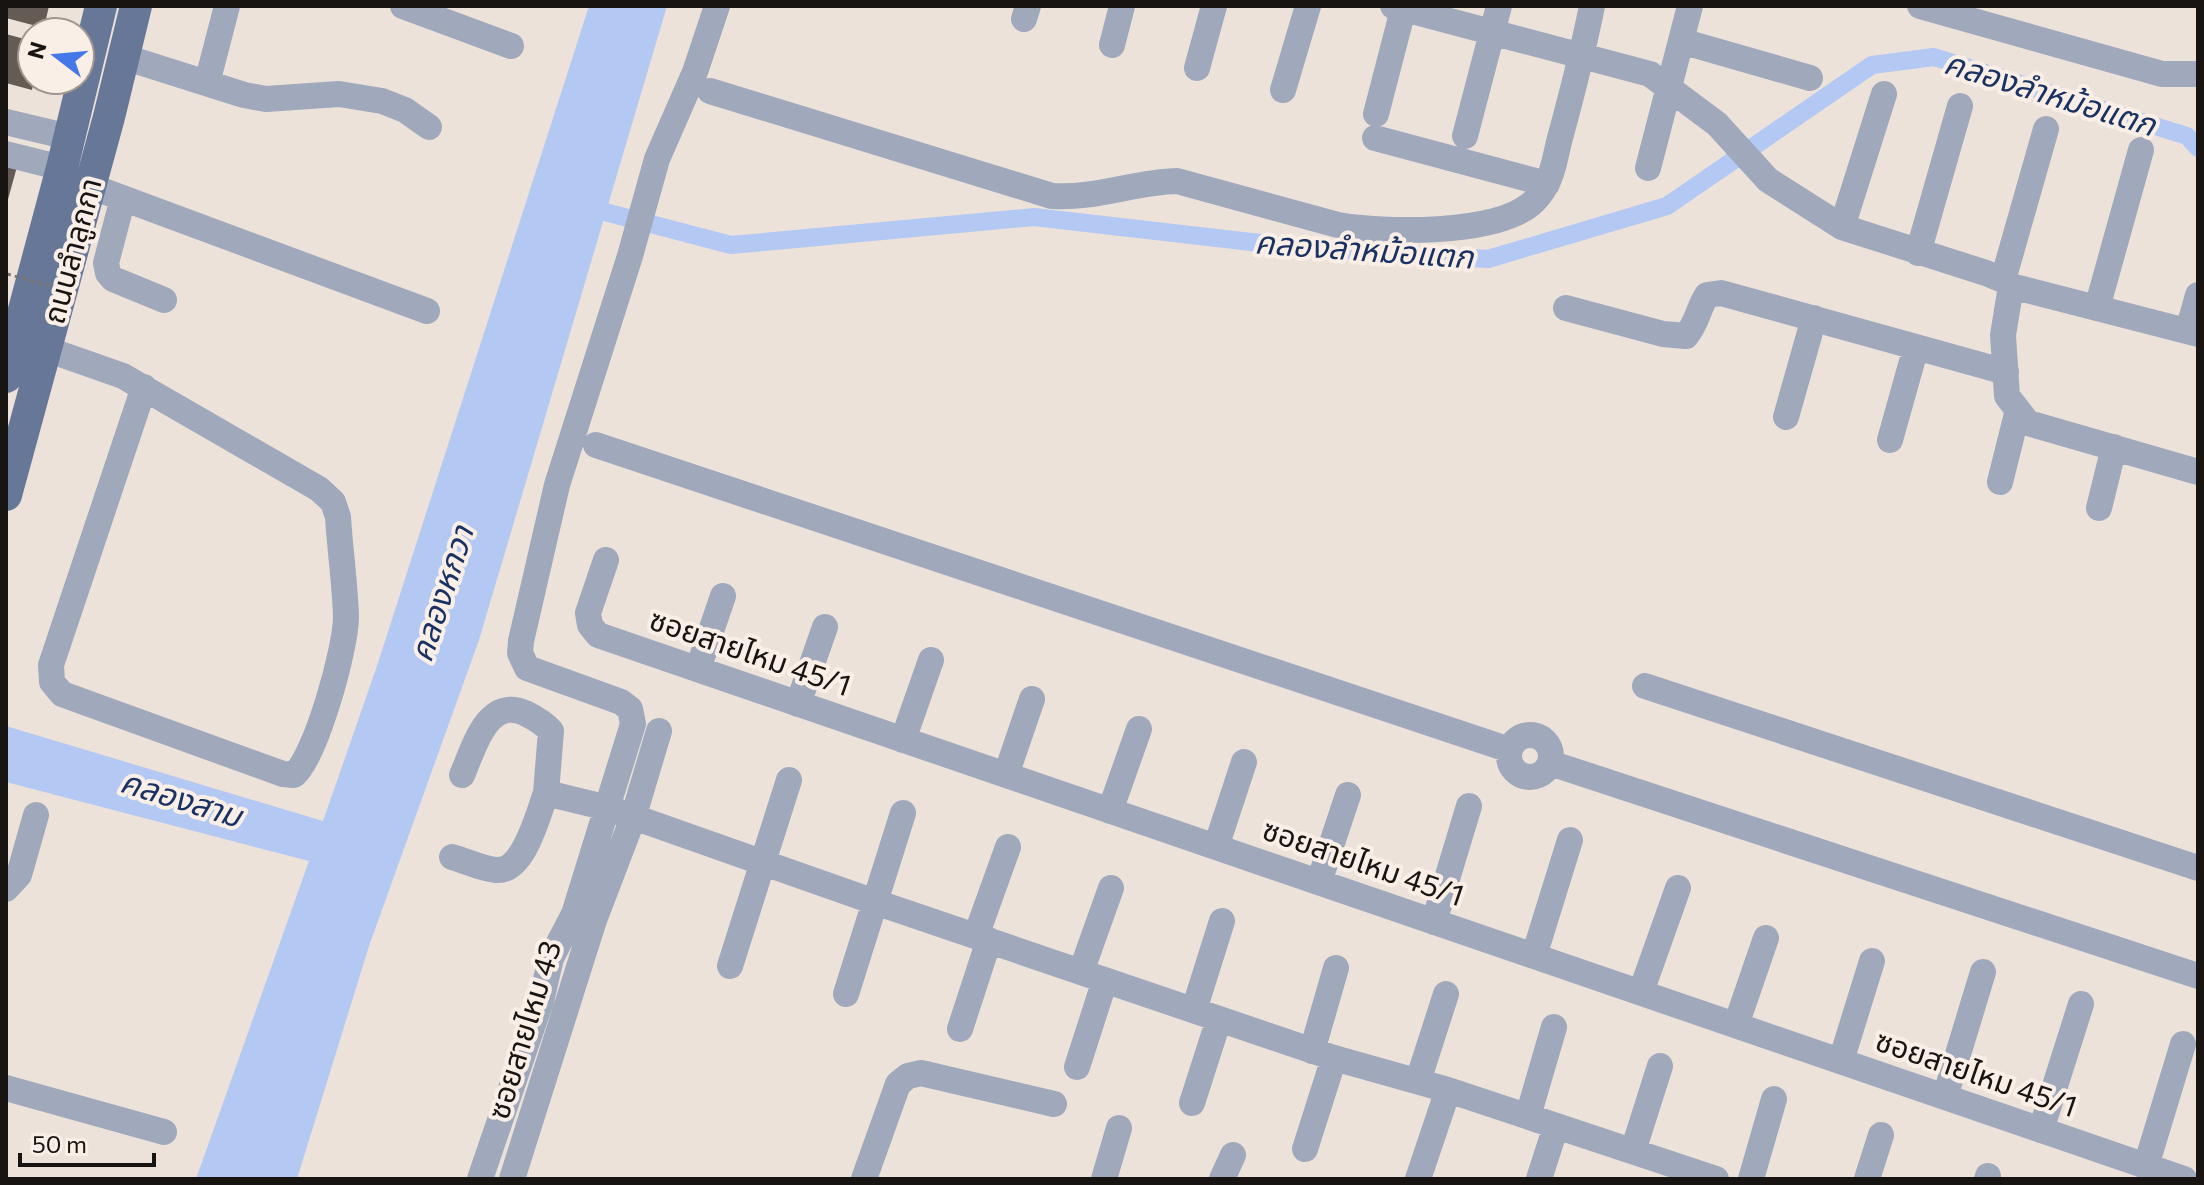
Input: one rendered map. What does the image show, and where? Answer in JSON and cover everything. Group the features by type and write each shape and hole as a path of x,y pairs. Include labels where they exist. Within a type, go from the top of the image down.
{"main road":[{"name":"ถนนลำลูกกา","path":"6,377 66,153 101,6"},
{"name":"ถนนลำลูกกา","path":"6,495 136,6"}],"street":[{"path":"207,83 227,6"},
{"path":"403,6 511,46"},
{"path":"584,917 608,808 633,724 630,709 621,702 527,668 520,653 557,485 630,256 657,159 695,72 717,6"},
{"path":"1112,45 1122,6"},
{"path":"1197,68 1214,6"},
{"path":"1283,90 1308,6"},
{"path":"1465,136 1499,6"},
{"path":"710,91 1052,196 1069,197 1158,181 1177,181 1359,229 1423,230 1467,226 1509,216 1531,204 1547,184 1582,56 1592,6"},
{"path":"1648,168 1690,6"},
{"path":"1920,6 2162,74 2198,74"},
{"path":"1547,184 1376,126 1400,7 1650,74 1717,124 1768,180 1842,227 2007,283 2193,332 2198,295"},
{"path":"1681,41 1810,78"},
{"path":"124,57 266,99 339,94 382,101 405,110 429,127"},
{"path":"1842,227 1884,94"},
{"path":"1918,253 1960,106"},
{"path":"6,122 66,153"},
{"path":"2046,129 2007,283 2003,335 2007,396 2028,423 2198,472"},
{"path":"2097,308 2141,150"},
{"path":"6,154 66,153"},
{"path":"90,186 427,311"},
{"path":"123,198 106,263 108,273 113,279 164,300"},
{"path":"1566,308 1675,336 1686,336 1695,325 1700,306 1707,295 1721,293 2006,372"},
{"path":"1786,417 1814,318"},
{"path":"1890,440 1916,347"},
{"path":"46,349 102,367 144,387 319,489 333,502 338,517 346,620 339,661 324,714 303,767 294,775 283,774 62,694 52,682 51,665 144,387"},
{"path":"2000,482 2018,410"},
{"path":"596,445 1510,750 1510,764 1520,775 1534,777 1547,769 1550,763 2198,976"},
{"path":"2099,508 2114,447"},
{"name":"ซอยสายไหม 45/1","path":"606,560 588,613 590,625 598,635 2184,1179"},
{"path":"698,669 723,596"},
{"path":"798,704 825,627"},
{"path":"903,740 931,660"},
{"path":"1645,686 2198,868"},
{"path":"1006,775 1032,699"},
{"path":"452,857 496,870 508,869 522,855 546,793 551,731 545,723 508,708 495,713 487,721 462,775"},
{"path":"1110,811 1139,729"},
{"path":"480,1179 541,1001 551,958 584,917 633,818 659,731"},
{"path":"1216,847 1244,762"},
{"path":"730,966 789,780"},
{"path":"546,793 608,808 1323,1055 1448,1090 1633,1151 1663,1171 1716,1179"},
{"path":"1319,882 1348,795"},
{"path":"1434,922 1469,806"},
{"path":"846,994 903,813"},
{"path":"6,889 19,875 36,815"},
{"path":"1534,956 1570,840"},
{"path":"960,1029 1008,847"},
{"path":"1077,1067 1111,888"},
{"path":"1641,992 1678,888"},
{"name":"ซอยสายไหม 43","path":"512,1179 584,917"},
{"path":"1192,1103 1222,921"},
{"path":"1736,1025 1766,938"},
{"path":"1841,1061 1872,961"},
{"path":"1305,1149 1336,968"},
{"path":"1945,1097 1983,972"},
{"path":"1418,1081 1446,994"},
{"path":"2041,1130 2081,1004"},
{"path":"1528,1116 1554,1027"},
{"path":"2146,1166 2183,1044"},
{"path":"1633,1151 1660,1066"},
{"path":"864,1179 898,1084 908,1076 921,1073 1054,1104"},
{"path":"6,1088 164,1132"},
{"path":"1418,1179 1448,1090"},
{"path":"1751,1179 1774,1099"},
{"path":"1539,1179 1556,1126"},
{"path":"1104,1179 1119,1128"},
{"path":"1867,1179 1881,1135"}],"path":[{"path":"7,274 77,293"}],"water":[{"path":"589,6 667,6 479,640 369,946 297,1179 196,1179 309,861 6,782 6,726 323,821 377,666"}],"building":[{"path":"6,6 49,6 47,16 16,16 16,21 6,18"},
{"path":"6,34 16,37 16,86 6,83"},
{"path":"6,160 18,163 7,203 6,202"}],"waterway":[{"name":"คลองลำหม้อแตก","path":"582,206 731,245 1034,217 1286,246 1488,259 1667,206 1872,65 1934,57 2187,136 2198,148"}],"water label":[{"name":"คลองหกวา","path":"442,594"},
{"name":"คลองสาม","path":"181,799"}]}
